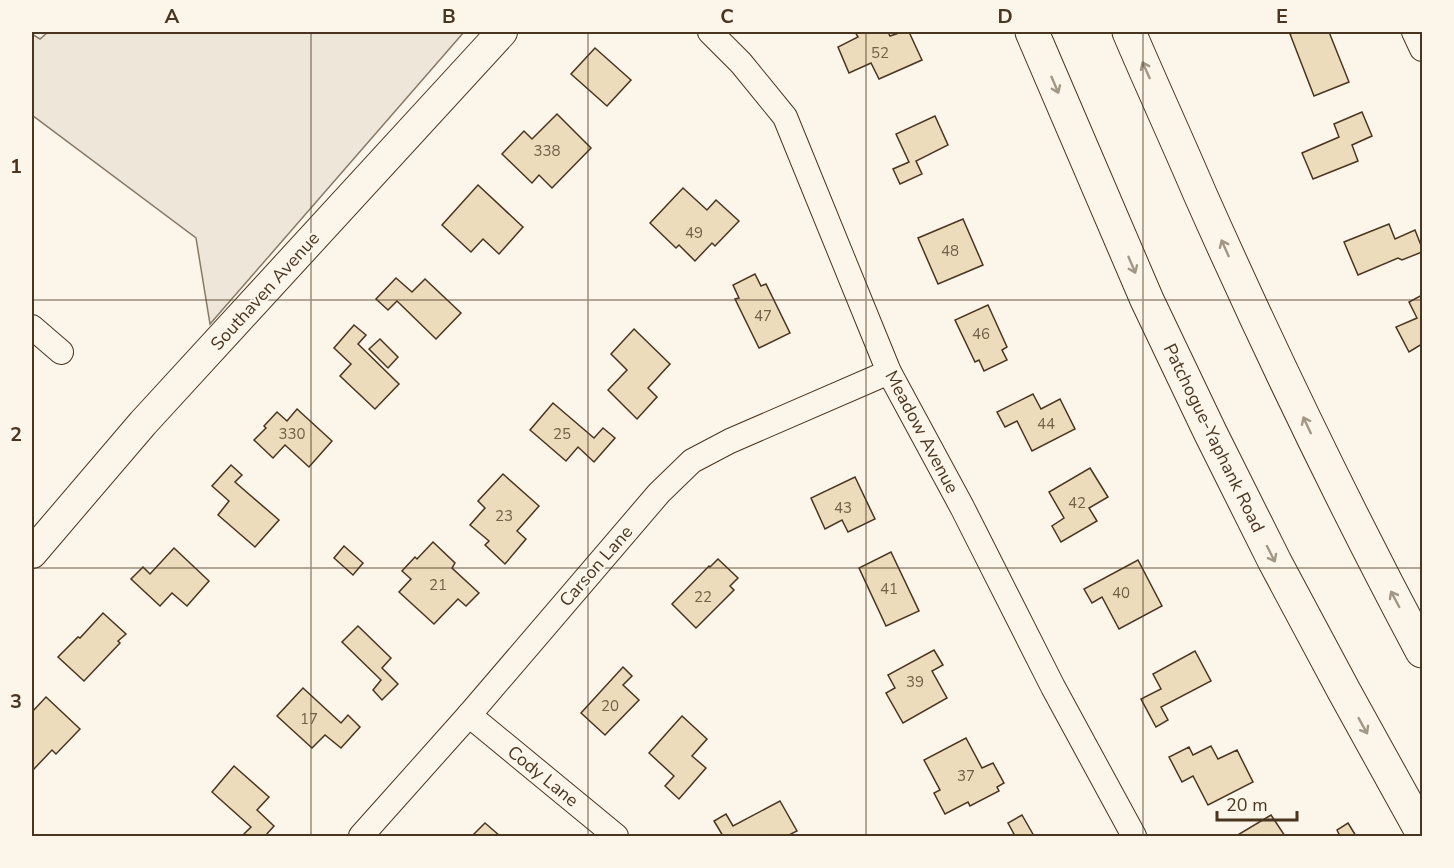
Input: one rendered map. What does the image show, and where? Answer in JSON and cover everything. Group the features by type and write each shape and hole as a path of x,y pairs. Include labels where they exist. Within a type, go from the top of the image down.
{"main road":[{"name":"Patchogue-Yaphank Road","path":"1032,32 1147,300 1210,432 1275,562 1422,832"},
{"path":"1130,32 1261,329 1380,573 1422,651"}],"street":[{"name":"Southaven Avenue","path":"32,553 143,423 501,32"},
{"name":"Meadow Avenue","path":"711,32 741,63 785,117 889,372 1134,837"},
{"path":"1414,32 1422,49"},
{"path":"32,327 60,352"},
{"name":"Carson Lane","path":"361,837 659,493 692,461 730,441 889,372"},
{"name":"Cody Lane","path":"469,715 616,837"}],"shaded area":[{"path":"48,32 464,32 210,324 196,238 32,115 32,34 40,39"}],"building":[{"path":"855,32 888,32 890,36 909,32 922,60 879,79 871,63 849,73 838,47 858,37"},
{"path":"1329,32 1349,82 1314,96 1290,34"},
{"path":"595,48 631,80 607,106 571,74"},
{"path":"1362,112 1372,136 1352,145 1358,161 1313,179 1302,153 1339,137 1334,124"},
{"path":"557,114 591,148 552,188 539,175 532,183 502,154 524,131 532,139"},
{"path":"935,116 948,145 916,161 922,174 900,184 893,169 909,162 896,134"},
{"path":"478,185 523,227 499,254 483,239 471,252 442,225"},
{"path":"683,188 707,210 716,200 739,221 715,246 712,243 695,261 679,245 676,248 650,223"},
{"path":"963,219 983,265 938,284 918,238"},
{"path":"1389,224 1395,239 1415,230 1422,252 1402,260 1398,258 1358,275 1344,242"},
{"path":"755,274 761,286 766,284 790,333 759,348 735,299 739,298 733,285"},
{"path":"396,278 412,292 425,279 461,313 436,339 397,301 388,310 376,299"},
{"path":"1422,295 1422,344 1409,352 1396,327 1417,318 1409,302"},
{"path":"988,305 1007,347 1002,350 1007,360 984,371 979,360 975,362 955,320"},
{"path":"354,325 366,335 358,344 399,384 375,409 340,376 351,364 334,348"},
{"path":"634,329 670,364 648,388 657,397 637,419 608,390 627,370 611,354"},
{"path":"380,339 398,357 388,368 369,349"},
{"path":"1033,394 1041,409 1060,399 1075,429 1032,451 1017,421 1005,427 997,412"},
{"path":"553,403 594,438 603,428 615,438 594,462 578,447 566,461 530,430"},
{"path":"297,409 332,441 309,467 285,445 273,458 254,440 277,412 287,421"},
{"path":"231,465 242,475 235,482 279,520 255,547 218,515 229,501 212,486"},
{"path":"1090,468 1108,497 1089,508 1097,521 1061,542 1052,526 1064,518 1049,492"},
{"path":"503,474 539,506 517,531 526,539 505,564 485,545 489,541 470,525 485,508 478,501"},
{"path":"855,477 875,519 848,532 842,520 825,529 811,498"},
{"path":"433,542 455,563 452,568 479,593 466,606 458,599 434,624 399,592 411,579 402,571"},
{"path":"344,546 363,563 353,575 334,558"},
{"path":"174,548 209,581 187,606 172,593 160,606 131,579 143,567 150,574"},
{"path":"891,552 919,611 886,626 859,568"},
{"path":"718,559 738,578 730,586 734,590 696,628 672,604"},
{"path":"1138,560 1162,606 1119,629 1102,597 1092,603 1084,589"},
{"path":"103,613 126,634 84,681 58,657"},
{"path":"358,626 391,658 382,668 398,684 382,700 373,690 381,680 342,642"},
{"path":"934,650 943,665 932,671 947,698 903,723 886,693 895,688 888,675"},
{"path":"1195,651 1211,681 1161,707 1168,720 1156,727 1141,699 1161,689 1153,674"},
{"path":"623,667 632,676 623,685 639,700 605,735 581,713"},
{"path":"303,688 341,723 348,715 360,727 341,748 325,735 312,748 277,716"},
{"path":"46,697 80,729 56,754 52,750 34,769 32,767 32,712"},
{"path":"682,716 707,739 692,756 706,768 679,799 665,786 674,776 649,753"},
{"path":"966,738 982,768 993,763 1004,783 997,787 999,791 970,806 968,802 945,814 934,793 940,790 924,760"},
{"path":"1211,746 1218,759 1237,750 1253,782 1208,805 1193,776 1182,782 1169,757 1189,747 1193,755"},
{"path":"234,766 269,797 257,810 274,826 265,836 242,836 251,827 212,792"},
{"path":"780,801 797,831 787,836 723,836 714,821 726,814 733,826"},
{"path":"1022,815 1034,836 1009,836 1014,834 1008,823"},
{"path":"1271,815 1285,836 1236,836"},
{"path":"485,823 500,836 472,836"},
{"path":"1348,823 1356,836 1340,836 1337,830"}]}
